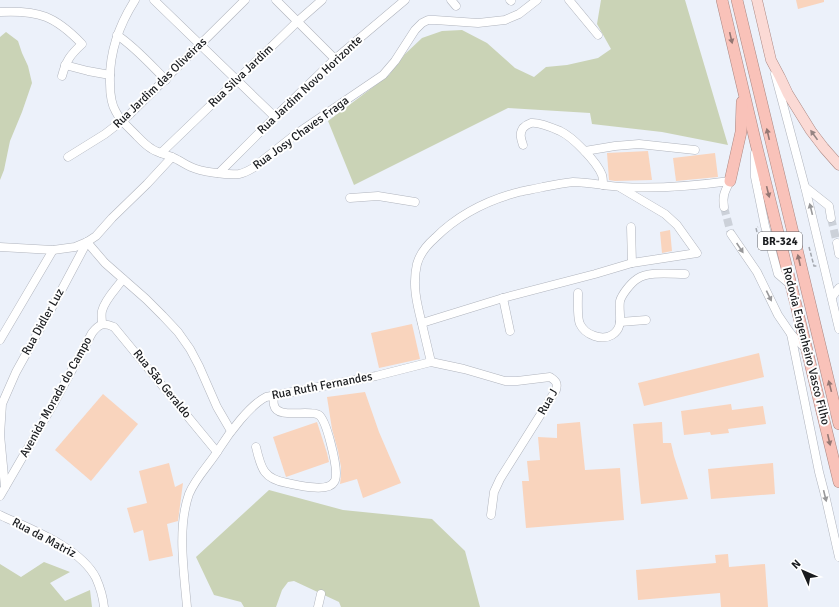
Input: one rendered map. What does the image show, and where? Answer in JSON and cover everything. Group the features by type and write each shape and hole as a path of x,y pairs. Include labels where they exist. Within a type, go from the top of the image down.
{"highway":[{"name":"Rodovia Engenheiro Vasco Filho","path":"722,0 738,72 792,286 839,482"},
{"name":"Rodovia Engenheiro Vasco Filho","path":"736,0 839,424"},
{"path":"730,181 740,132 742,98 738,72"}],"main road":[{"path":"757,0 772,60 788,94 811,131 839,165"}],"street":[{"name":"Rua Josy Chaves Fraga","path":"135,0 117,35 110,64 110,90 116,112 122,121 152,149 177,159 198,170 238,174 253,168 296,134 376,80 390,68 415,30 422,23 428,20 478,23 504,20 519,14 537,0"},
{"path":"154,0 275,117"},
{"name":"Rua Jardim das Oliveiras","path":"68,157 106,134 122,121 166,80 245,0"},
{"path":"276,0 335,59"},
{"name":"Rua Silva Jardim","path":"161,153 298,21 322,0"},
{"name":"Rua Jardim Novo Horizonte","path":"219,172 335,59 405,0"},
{"path":"569,0 598,35"},
{"path":"0,12 30,12 39,14 59,23 82,44 70,56 65,65 62,76"},
{"path":"117,35 166,80"},
{"path":"772,60 805,187 839,329"},
{"path":"65,65 110,75"},
{"path":"524,145 520,137 521,131 526,125 531,123 544,125 561,131 585,151 597,166 602,175 603,185"},
{"path":"585,151 639,144 695,150"},
{"path":"0,247 53,250 75,247 87,242 96,236 172,157"},
{"path":"431,362 416,299 414,280 417,264 422,251 443,230 476,208 519,192 571,182 585,182 620,187 666,188 730,181"},
{"path":"724,207 722,200 730,181"},
{"path":"422,323 503,298 632,263 697,253 677,225 666,214 620,187"},
{"path":"805,187 829,206 831,218"},
{"path":"350,198 378,196 415,202"},
{"path":"631,227 632,263"},
{"path":"731,234 757,272 778,315 791,334 807,349"},
{"path":"87,242 105,263 163,316 178,332 199,366 217,407 231,431"},
{"name":"Rua Didler Luz","path":"5,487 0,435 1,400 87,242"},
{"path":"837,243 839,254"},
{"path":"0,340 53,250"},
{"path":"578,294 580,324 586,331 594,336 604,338 612,334 618,328 620,322 620,300 628,287 637,279 647,275 685,274"},
{"path":"102,324 102,312 104,306 123,279"},
{"path":"832,297 839,288"},
{"path":"503,298 510,331"},
{"path":"620,322 646,320"},
{"name":"Rua São Geraldo","path":"102,324 108,324 114,327 217,452"},
{"name":"Avenida Morada do Campo","path":"0,496 54,403 92,333 102,324"},
{"name":"Rodovia Engenheiro Vasco Filho","path":"791,334 819,472 826,495 839,558"},
{"name":"Rua Ruth Fernandes","path":"187,607 182,558 183,526 189,494 204,468 231,431 253,406 266,397 376,376 431,362"},
{"name":"Rua J","path":"431,362 464,369 505,381 550,377 556,381 556,390 500,479 494,492 491,514"},
{"path":"256,447 263,469 267,475 279,482 318,488 330,487 335,480 336,474 330,439 324,422 320,416 314,413 292,413 276,410 274,406 274,396"},
{"name":"Rua da Matriz","path":"0,515 64,546 78,556 88,566 96,578 104,607"},
{"path":"318,607 321,594"}],"green space":[{"path":"601,0 685,0 728,145 662,132 592,124 590,113 508,108 354,185 328,121 389,75 405,54 422,38 442,31 462,30 487,43 515,68 534,77 546,67 567,65 598,58 611,49 597,24"},
{"path":"6,32 18,41 28,66 32,83 10,141 4,170 0,180 0,37"},
{"path":"269,490 343,510 432,519 465,551 480,607 341,607 339,602 294,581 288,582 282,590 276,607 244,607 241,602 214,595 196,557"},
{"path":"44,562 70,572 50,583 65,601 90,590 92,607 0,607 0,564 21,577"}],"building":[{"path":"796,0 824,0 824,2 798,9"},
{"path":"648,151 652,180 609,180 607,153"},
{"path":"715,153 718,177 676,181 673,158"},
{"path":"670,230 672,251 662,253 660,232"},
{"path":"412,324 420,359 379,368 371,333"},
{"path":"759,353 764,377 644,406 638,383"},
{"path":"365,392 379,432 401,483 363,498 357,479 340,484 341,467 332,429 327,397"},
{"path":"103,394 138,424 91,481 55,450"},
{"path":"731,404 732,410 763,406 766,424 728,429 729,433 711,435 710,432 684,435 681,411"},
{"path":"317,422 329,462 286,477 273,437"},
{"path":"580,422 585,470 620,468 624,520 526,528 522,481 529,481 527,461 540,460 538,437 557,438 557,424"},
{"path":"662,422 663,443 671,443 688,499 641,504 633,424"},
{"path":"169,463 175,487 183,483 178,521 167,524 173,556 149,561 143,530 134,533 127,508 147,503 139,471"},
{"path":"773,463 775,494 711,499 708,469"},
{"path":"728,554 729,567 765,564 768,607 721,607 720,593 638,600 636,570 716,563 715,555"}],"tunnel":[{"path":"724,207 731,234"},
{"path":"831,218 837,243"}]}
